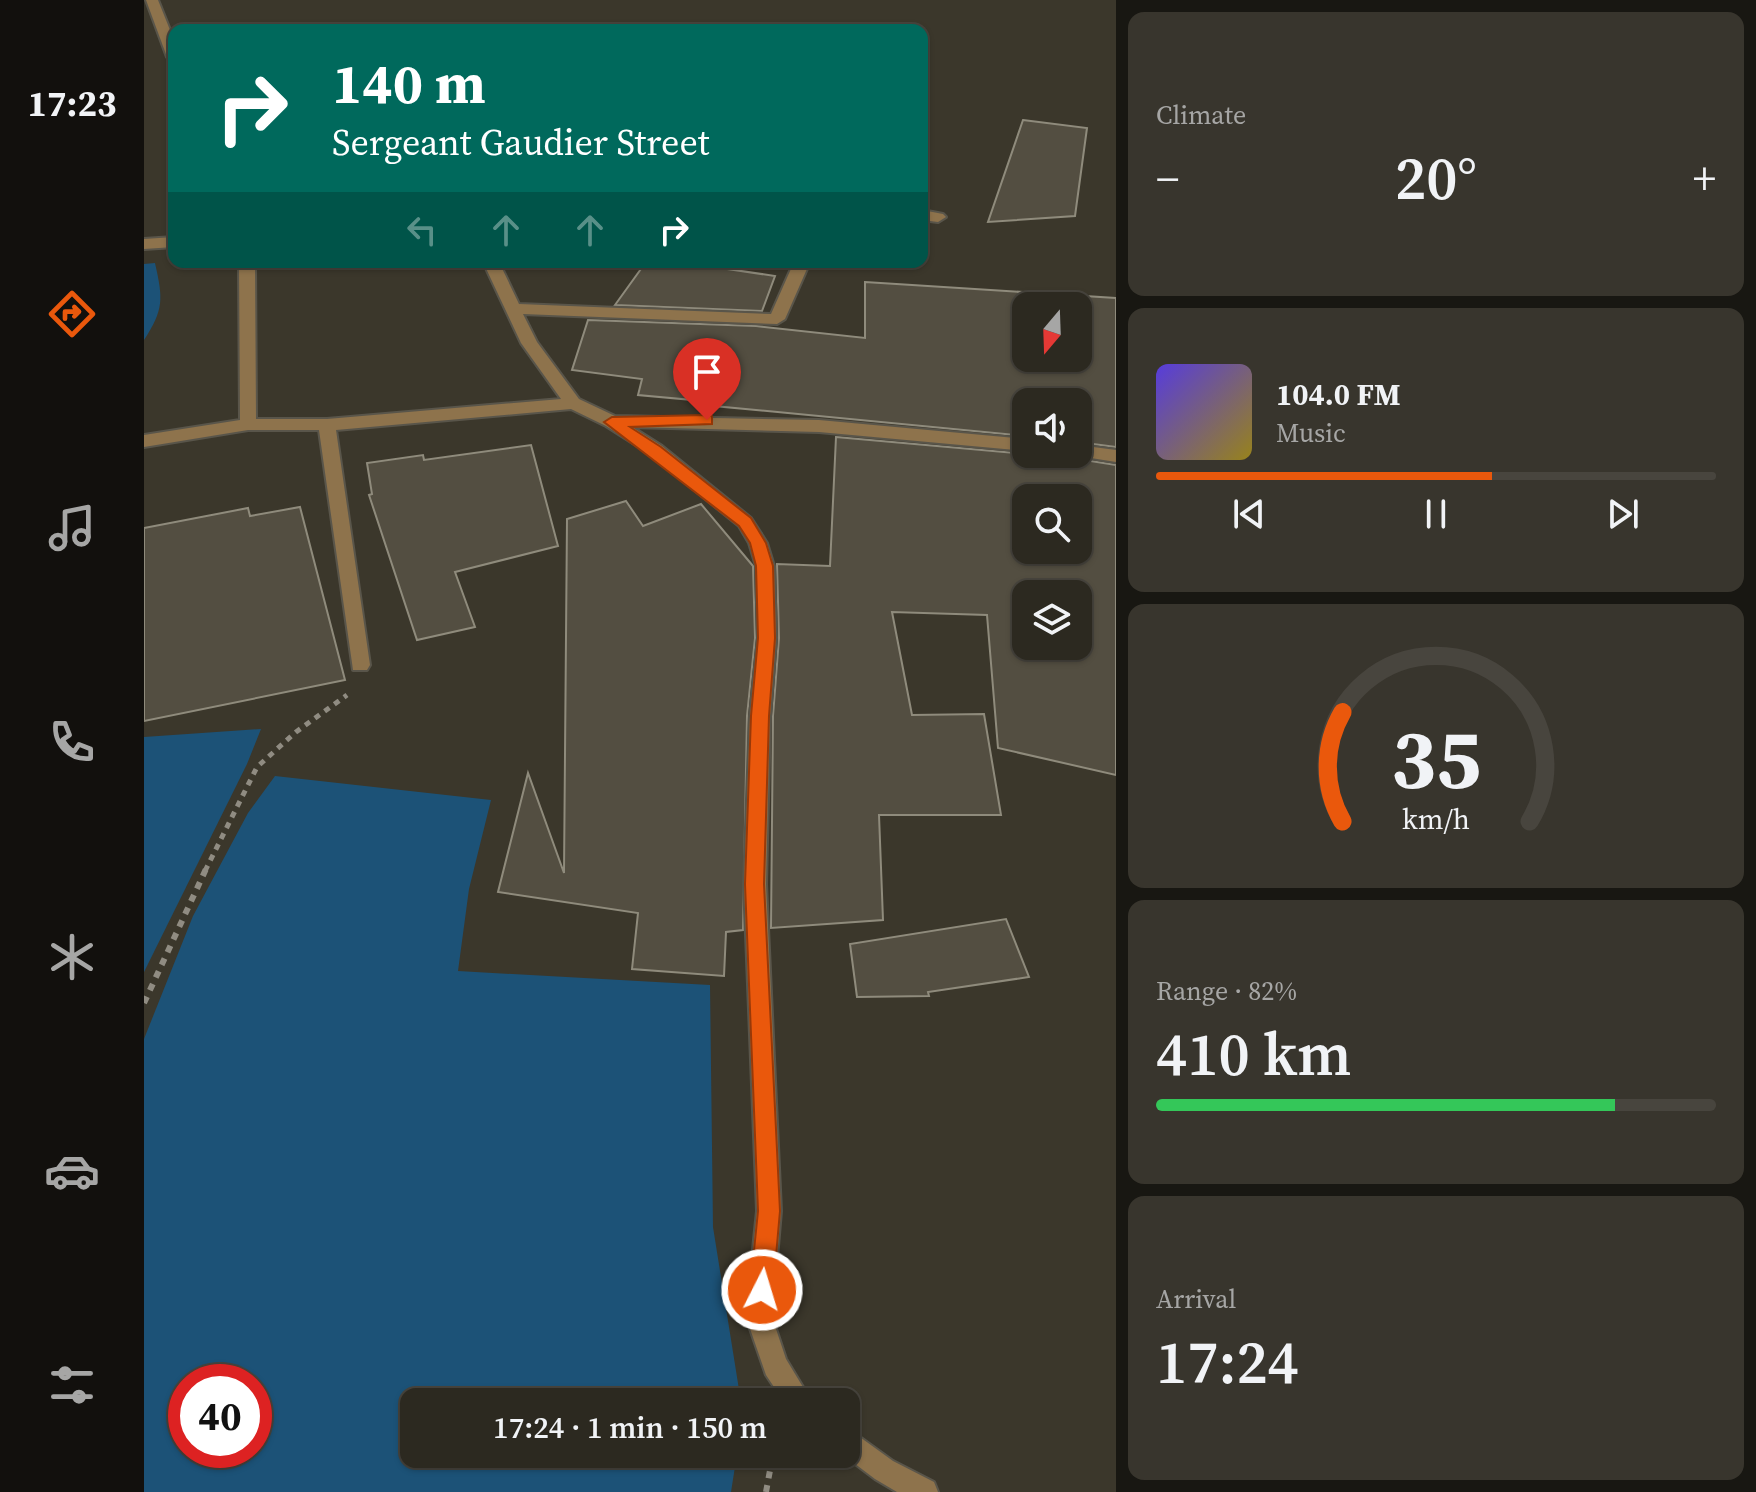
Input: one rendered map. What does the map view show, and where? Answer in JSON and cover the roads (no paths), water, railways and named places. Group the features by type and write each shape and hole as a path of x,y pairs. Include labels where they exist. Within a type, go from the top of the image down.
{"street":[{"path":"152,0 168,41"},
{"path":"144,244 168,242"},
{"path":"247,268 248,424"},
{"path":"494,268 543,367 573,403 612,422 656,450 745,522 758,543 765,566 767,638 760,716 755,884 769,1211 759,1317 775,1366 790,1388"},
{"path":"513,309 777,319 799,268"},
{"path":"144,441 248,424 327,425 573,403"},
{"path":"612,422 707,420 960,436 1012,443"},
{"path":"327,425 360,665"},
{"path":"1092,453 1116,456"},
{"path":"860,1451 884,1470 924,1492"}],"water":[{"path":"155,263 160,303 144,340 144,264"},
{"path":"261,729 247,764 144,972 144,737"},
{"path":"275,776 491,800 469,889 458,971 710,985 713,1227 739,1388 400,1388 400,1468 735,1468 731,1492 144,1492 144,1039 193,916 248,813"}]}
